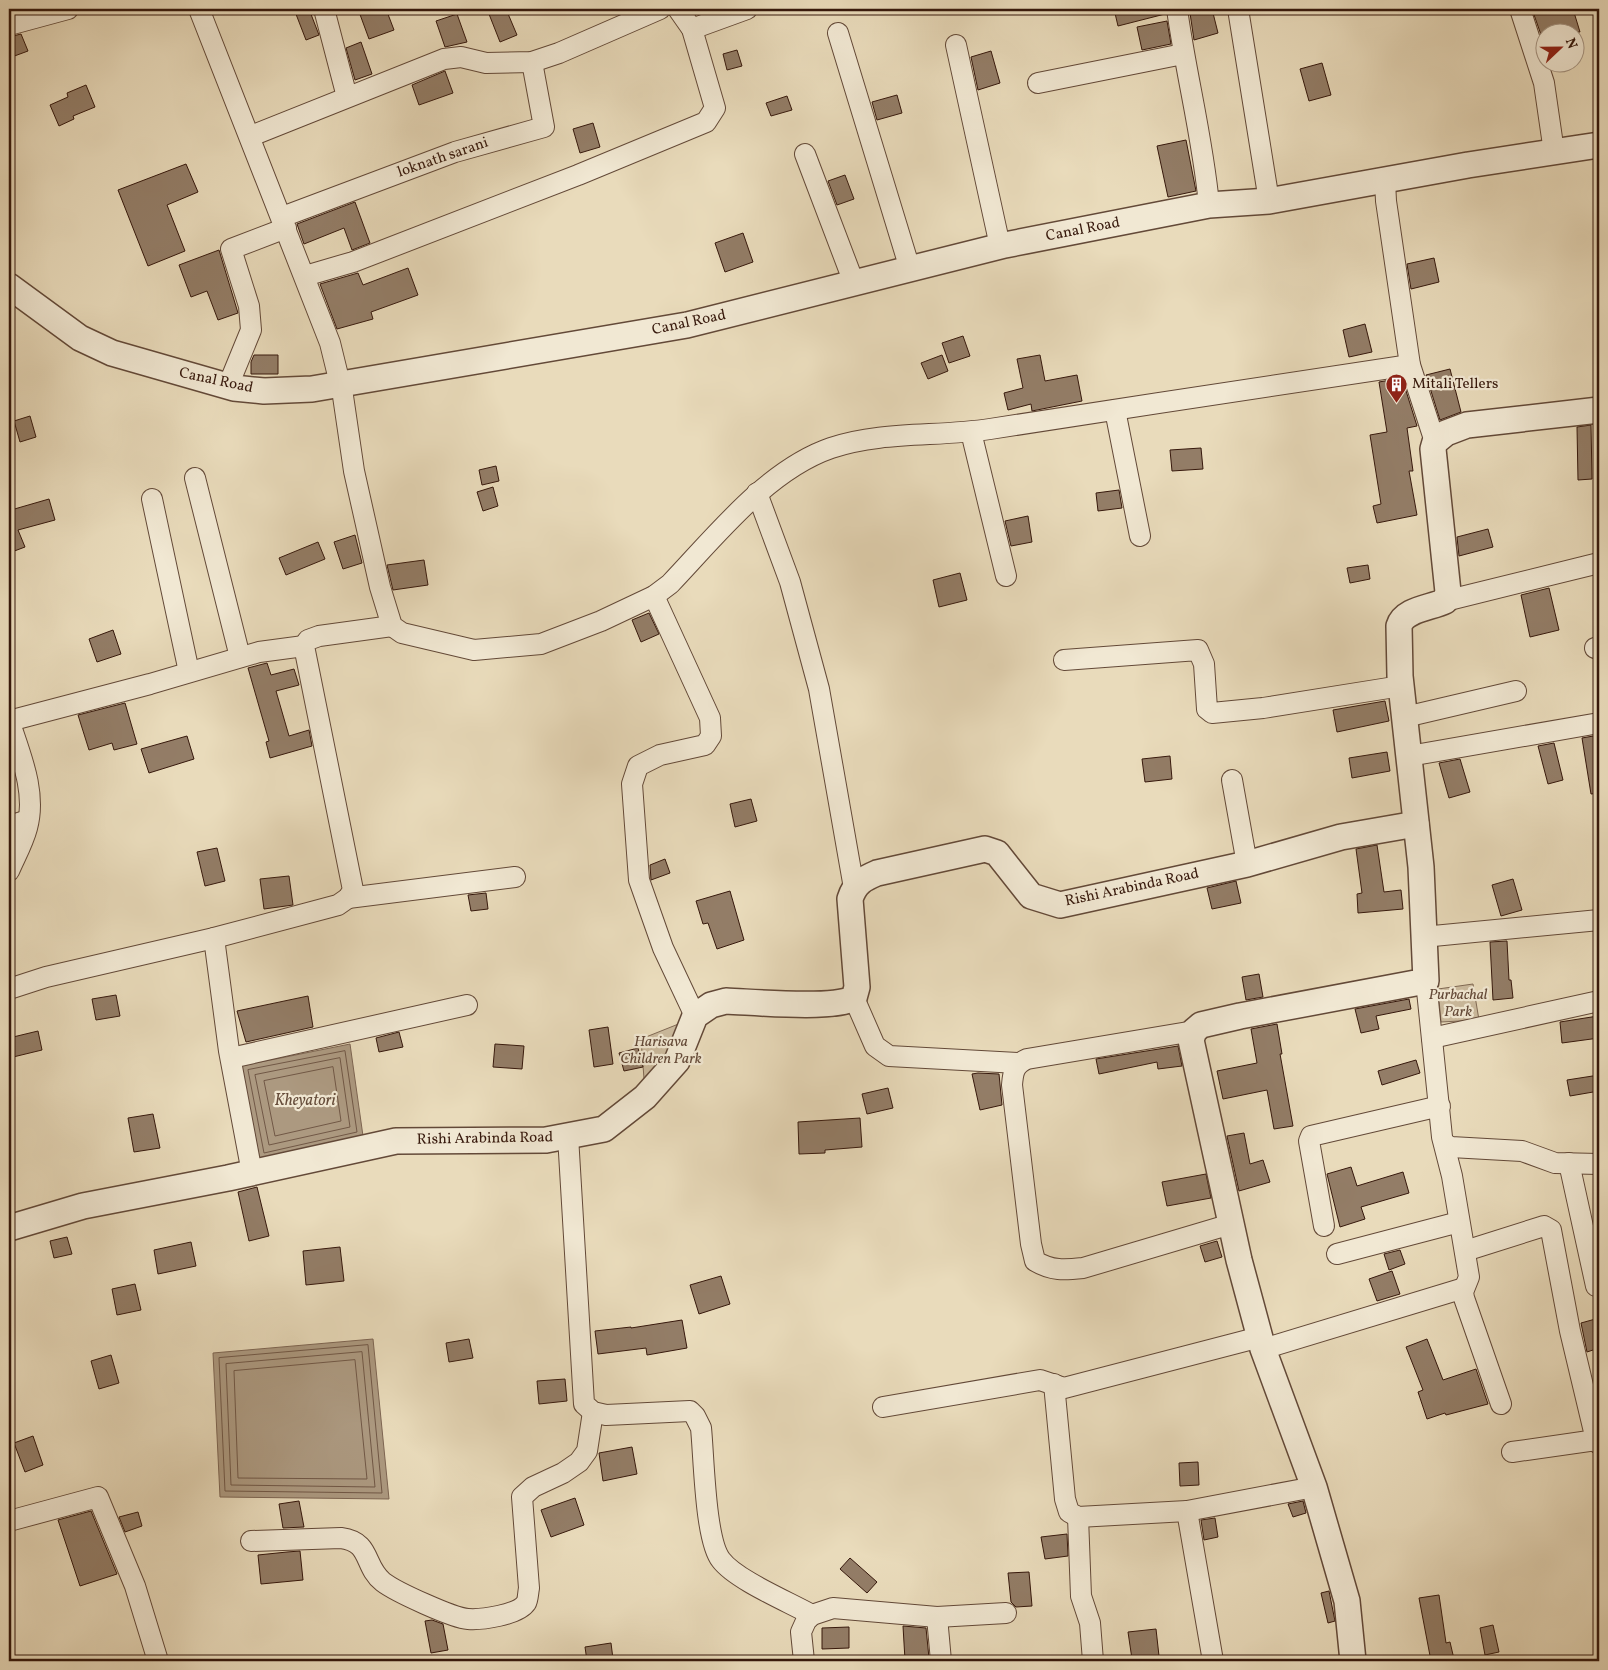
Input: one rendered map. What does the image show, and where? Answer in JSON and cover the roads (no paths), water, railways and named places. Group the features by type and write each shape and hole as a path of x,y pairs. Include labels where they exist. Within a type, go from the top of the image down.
{"street":[{"path":"9,25 68,9"},
{"path":"198,9 251,136 330,343 342,390 356,481 380,587 392,626 402,633 474,650 540,644 601,621 654,596 670,584 757,493 785,473 830,448 873,439 971,432 1410,365"},
{"path":"324,9 347,97"},
{"path":"251,136 444,59 461,57 486,63 532,62 560,53 660,9"},
{"path":"304,276 353,262 700,126 712,116 715,108 692,29 678,9"},
{"path":"692,29 747,9"},
{"path":"1177,9 1183,54 1206,171 1209,205"},
{"path":"1238,9 1270,201"},
{"path":"1520,9 1544,84 1554,152 1599,145"},
{"path":"838,33 910,269"},
{"path":"956,45 1000,246"},
{"path":"1038,83 1183,54"},
{"name":"loknath sarani","path":"284,222 455,152 544,127 532,62"},
{"name":"Canal Road","path":"9,286 80,338 104,350 152,366 228,386 272,391 342,390 686,325 1000,246 1209,205 1385,191 1554,152"},
{"path":"805,154 854,283"},
{"path":"1385,191 1410,365 1435,442 1434,472 1448,592 1445,601"},
{"path":"228,386 251,330 249,306 231,249 284,222"},
{"path":"1115,410 1140,536"},
{"path":"1435,442 1446,433 1467,425 1599,410"},
{"path":"971,432 1006,576"},
{"path":"195,478 240,657"},
{"path":"757,493 790,582 819,689 854,888 850,899 857,987 854,998 875,1046 889,1056 1018,1063 1027,1059 1194,1031"},
{"path":"152,499 190,672"},
{"path":"1501,1404 1464,1298 1464,1288 1469,1277 1444,1144 1426,981 1421,867 1401,686 1399,626 1400,620 1406,615 1445,601 1599,563"},
{"path":"654,596 710,718 711,736 705,745 660,755 638,766 632,784 639,880 663,948 695,1016 711,1005 726,1001 823,1004 846,1003 854,998"},
{"path":"9,989 46,976 214,938 338,906 348,898 353,890 304,646 308,640 319,636 392,626"},
{"path":"9,871 27,828 31,801 25,768 9,720 240,657 304,646"},
{"path":"1064,660 1198,650 1204,664 1207,709 1212,713 1263,708 1401,686"},
{"path":"1405,717 1516,691"},
{"path":"1410,756 1599,723"},
{"path":"1232,780 1247,864"},
{"path":"9,826 28,820"},
{"name":"Rishi Arabinda Road","path":"854,888 861,880 877,872 985,849 997,853 1031,896 1060,905 1247,864 1341,837 1416,824"},
{"path":"348,898 515,877"},
{"path":"1423,937 1599,920"},
{"path":"214,938 231,1058 252,1173"},
{"path":"1353,1661 1347,1601 1314,1487 1262,1343 1231,1224 1191,1040 1194,1031 1200,1025 1426,981"},
{"path":"1432,1038 1599,1001"},
{"path":"231,1058 467,1005"},
{"name":"Rishi Arabinda Road","path":"9,1228 83,1206 252,1173 396,1142 546,1140 604,1129 645,1097 677,1061 695,1016"},
{"path":"1018,1063 1013,1071 1012,1085 1031,1244 1035,1261 1047,1269 1062,1271 1083,1268 1231,1224"},
{"path":"1324,1226 1309,1141 1311,1136 1440,1106"},
{"path":"568,1136 584,1404 593,1412 606,1415 690,1411 701,1428 711,1532 720,1559 731,1570 812,1615"},
{"path":"1444,1144 1451,1147 1522,1151 1546,1161 1599,1164"},
{"path":"1569,1163 1596,1286"},
{"path":"1337,1254 1459,1222"},
{"path":"1465,1251 1544,1226 1551,1230 1570,1331 1598,1442 1512,1452"},
{"path":"883,1407 1040,1380 1064,1388 1262,1343 1464,1288"},
{"path":"1054,1384 1065,1499 1069,1512 1078,1517 1187,1511 1314,1487"},
{"path":"250,1541 341,1538 353,1540 364,1548 373,1570 382,1581 450,1614 468,1619 516,1611 526,1603 529,1588 522,1497 533,1487 563,1473 579,1462 587,1450 593,1412"},
{"path":"9,1521 98,1497 134,1586 158,1661"},
{"path":"1187,1511 1213,1661"},
{"path":"1078,1517 1081,1596 1090,1623 1093,1661"},
{"path":"804,1661 801,1632 806,1621 812,1615 832,1608 937,1617 1006,1612"},
{"path":"937,1617 941,1661"}],"water":[{"name":"Kheyatori","path":"350,1044 363,1136 260,1160 241,1066"},
{"path":"373,1339 389,1499 220,1497 213,1353"}],"place":[{"name":"Mitali Tellers","path":"1396,403"}],"park label":[{"name":"Purbachal Park","path":"1458,1004"},
{"name":"Harisava Children Park","path":"661,1050"}]}
